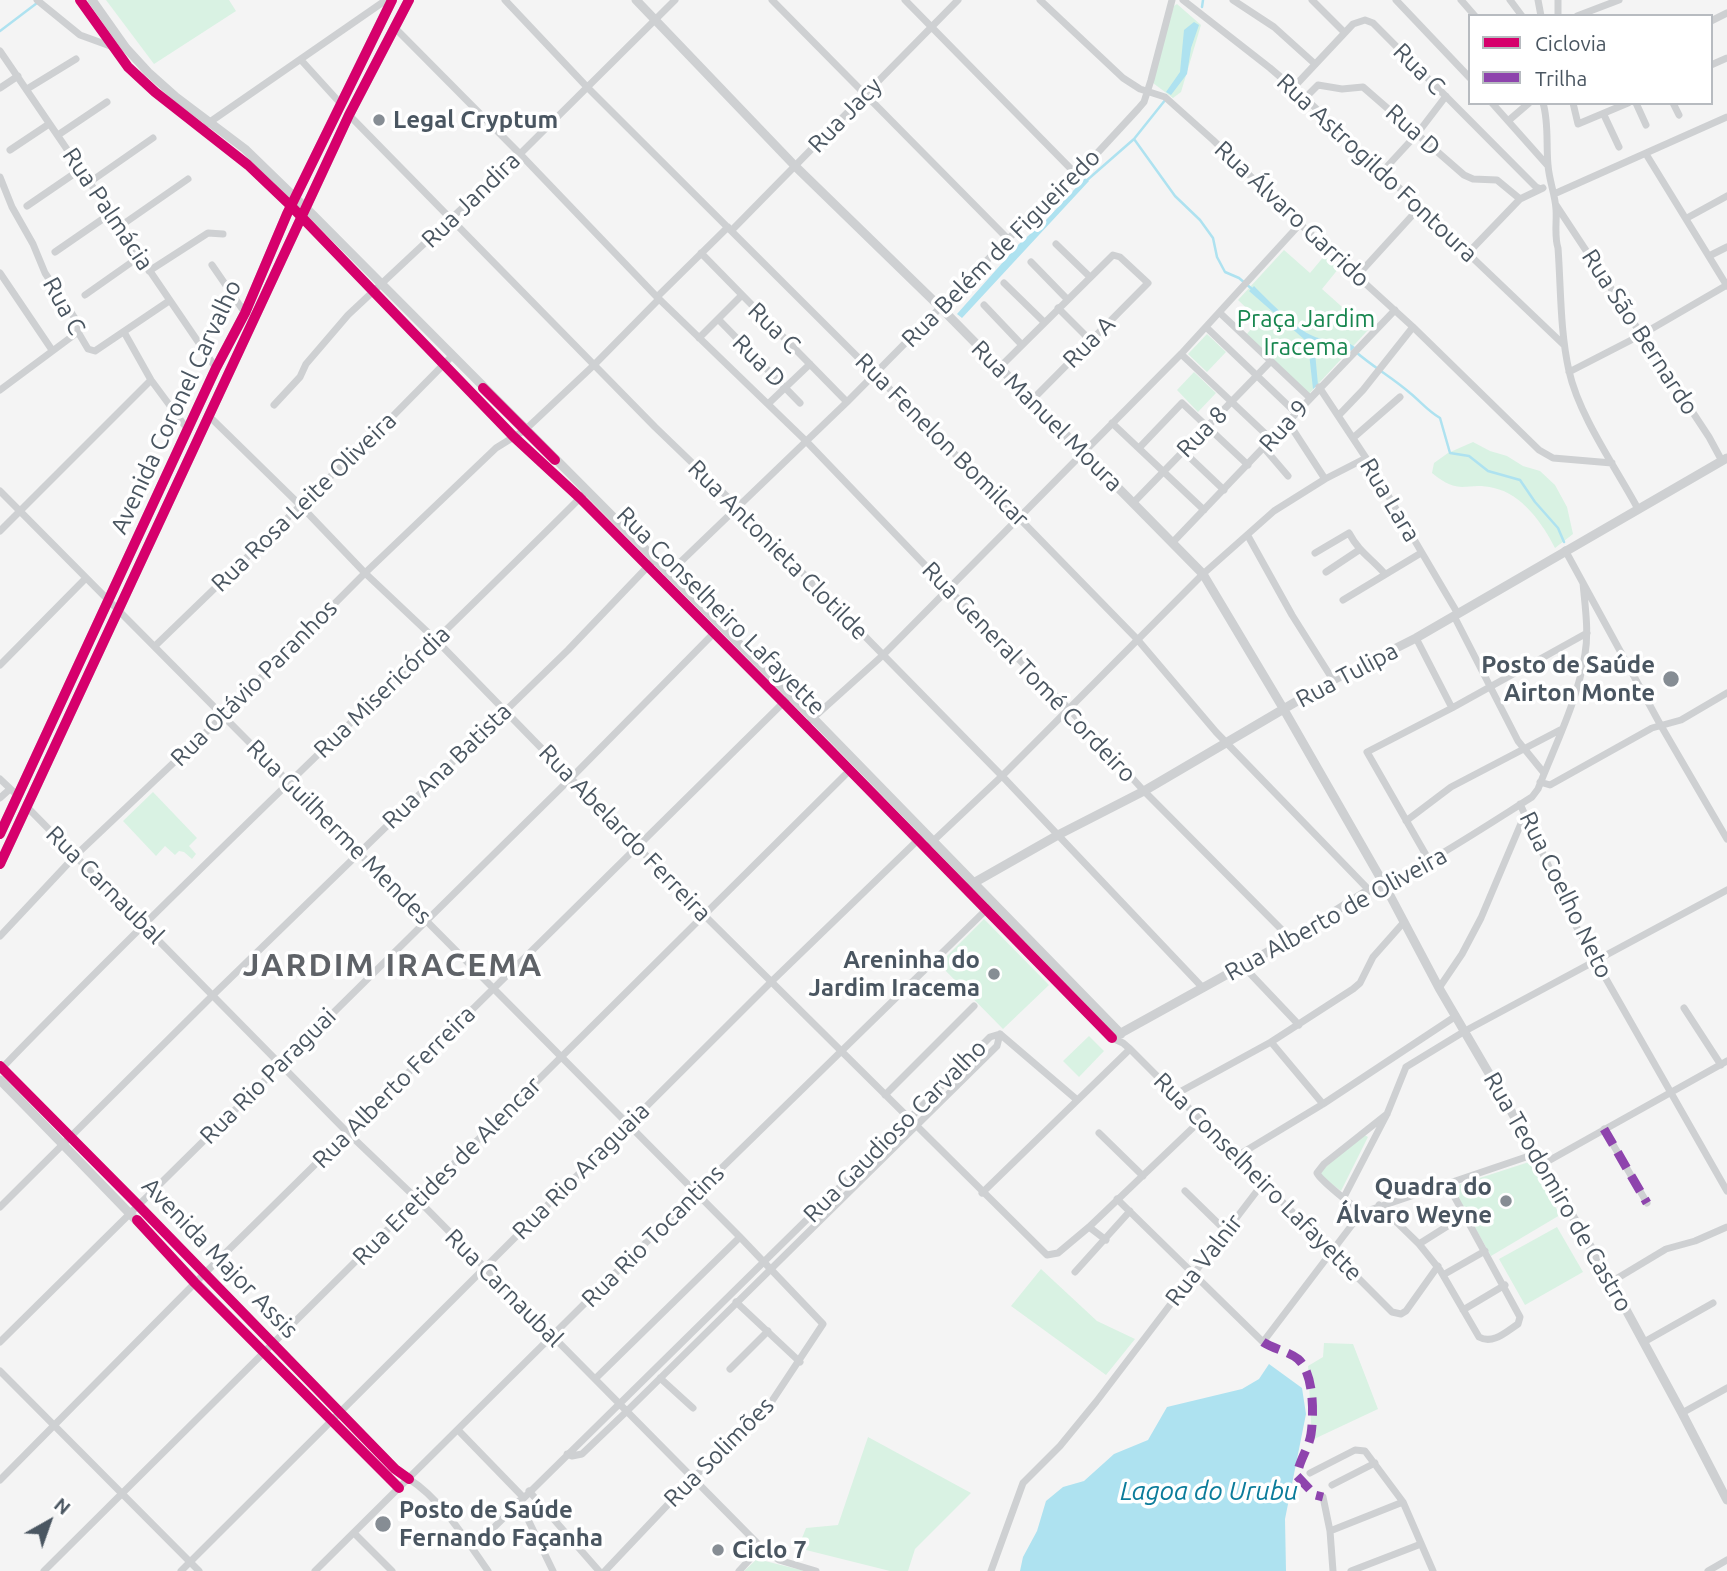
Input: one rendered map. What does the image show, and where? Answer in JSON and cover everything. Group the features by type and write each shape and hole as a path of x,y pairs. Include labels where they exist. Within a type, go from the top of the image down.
{"main road":[{"name":"Avenida Coronel Carvalho","path":"0,834 14,792 216,368 245,313 293,202 393,0"},
{"name":"Avenida Coronel Carvalho","path":"0,864 349,115 409,0"}],"street":[{"path":"80,0 128,67 155,92 293,202"},
{"path":"92,0 126,48 148,72 176,97 245,149 293,202"},
{"path":"201,128 386,0"},
{"name":"Rua Fenelon Bomilcar","path":"505,0 587,87 876,373 1137,639 1226,741 1368,890"},
{"name":"Rua Manuel Moura","path":"636,0 795,166 940,307 1203,574 1385,886"},
{"name":"Rua Jandira","path":"274,405 348,315 452,220 676,0"},
{"path":"772,0 1008,239"},
{"path":"905,0 1077,175"},
{"name":"Rua Jacy","path":"514,437 525,430 594,365 701,253 795,166 958,0"},
{"name":"Rua Álvaro Garrido","path":"1040,0 1123,78 1168,100 1395,310 1546,455 1565,460 1612,463"},
{"name":"Rua Belém de Figueiredo","path":"668,574 847,402 1008,239 1077,175 1138,109 1147,92 1172,0"},
{"name":"Rua Astrogildo Fontoura","path":"1183,0 1293,88 1564,345"},
{"path":"1233,0 1275,27 1315,64"},
{"path":"1293,88 1344,32 1312,0"},
{"path":"1396,0 1468,76"},
{"path":"1461,0 1473,14"},
{"path":"1582,14 1619,0"},
{"path":"39,1 80,35 113,47"},
{"name":"Rua C","path":"1344,32 1353,24 1365,20 1373,23 1541,189"},
{"name":"Rua General Tomé Cordeiro","path":"396,29 658,298 806,441 1291,939"},
{"name":"Rua Palmácia","path":"0,51 216,368"},
{"path":"27,89 76,59"},
{"path":"301,60 341,104"},
{"path":"0,88 18,76"},
{"name":"Rua D","path":"1305,99 1318,85 1342,89 1363,87 1464,175 1473,179 1497,180 1520,199"},
{"path":"1382,172 1417,134 1446,96"},
{"path":"58,135 107,102"},
{"path":"1494,105 1548,166"},
{"path":"1508,121 1527,105"},
{"path":"1544,105 1548,166 1556,205 1564,345 1569,372 1582,407 1638,509"},
{"path":"1573,105 1578,124 1624,105"},
{"path":"1606,105 1619,147"},
{"path":"1637,105 1646,125"},
{"path":"1674,105 1679,115"},
{"name":"Rua Antonieta Clotilde","path":"349,115 654,427 738,506 1002,776 1203,988"},
{"path":"1553,194 1727,117"},
{"path":"10,150 49,124"},
{"path":"90,182 153,138"},
{"path":"1569,372 1727,286 1646,154"},
{"path":"27,206 81,169"},
{"name":"Rua C","path":"0,177 45,273 78,323 78,332 88,349 95,351 169,301"},
{"path":"119,227 188,179"},
{"path":"1468,253 1520,199 1552,185"},
{"path":"1687,218 1727,197"},
{"name":"Rua Conselheiro Lafayette","path":"293,202 448,359 525,430 714,633 787,699"},
{"name":"Rua São Bernardo","path":"1556,205 1725,460"},
{"path":"1357,276 1419,208"},
{"path":"55,252 110,214"},
{"path":"809,722 882,656 1207,328 1300,224"},
{"path":"149,271 208,233 223,234"},
{"path":"999,368 1090,277 1056,244"},
{"path":"1709,256 1727,247"},
{"name":"Rua C","path":"701,253 847,402"},
{"name":"Rua A","path":"1031,401 1148,283 1116,254 1109,257 1090,277"},
{"path":"85,295 139,257"},
{"path":"1031,262 1067,299"},
{"path":"212,265 245,313"},
{"path":"0,274 52,350"},
{"path":"1004,283 1044,322"},
{"name":"Rua D","path":"699,338 741,296"},
{"path":"984,305 1021,344"},
{"path":"1058,308 1091,341"},
{"name":"Rua 9","path":"1173,542 1395,310"},
{"path":"1220,313 1310,398"},
{"name":"Rua D","path":"718,319 800,403"},
{"path":"1339,415 1413,327"},
{"path":"1207,328 1296,413"},
{"path":"0,389 78,332"},
{"path":"124,332 151,380 188,430"},
{"path":"1181,354 1272,440"},
{"name":"Rua Conselheiro Lafayette","path":"448,359 514,437 583,495"},
{"name":"Rua Rosa Leite Oliveira","path":"155,646 389,420 448,359"},
{"name":"Rua 8","path":"1133,503 1271,361"},
{"path":"768,404 810,364"},
{"path":"0,531 151,380"},
{"name":"Rua Lara","path":"1320,387 1366,458 1456,615 1524,749 1544,774"},
{"path":"1353,438 1400,397"},
{"path":"1139,448 1182,403 1248,465"},
{"name":"Rua Abelardo Ferreira","path":"210,417 365,573 436,640 704,915 1040,1249 1047,1255 1052,1255 1089,1227"},
{"path":"1288,422 1325,479"},
{"path":"1112,423 1204,510"},
{"name":"Rua Otávio Paranhos","path":"0,936 76,855 222,716 365,573 496,448 514,437"},
{"path":"1264,448 1288,475"},
{"path":"1183,451 1224,490"},
{"path":"929,845 1002,776 1203,574 1274,511 1325,479 1366,458"},
{"name":"Rua Tulipa","path":"969,886 1058,835 1144,791 1333,680 1416,638 1725,460"},
{"name":"Rua Guilherme Mendes","path":"0,491 764,1261 823,1324"},
{"name":"Rua Misericórdia","path":"1,1068 288,781 583,495"},
{"path":"1315,553 1349,533 1359,550 1385,574"},
{"path":"1248,536 1292,615 1333,680"},
{"path":"1326,572 1359,550"},
{"path":"1565,550 1660,724 1727,839"},
{"path":"1343,600 1421,553"},
{"name":"Rua Conselheiro Lafayette","path":"651,564 668,574 1121,1041 1392,1312 1401,1314 1406,1311 1438,1266"},
{"name":"Rua Ana Batista","path":"0,1207 213,995 568,650 651,564"},
{"path":"0,665 86,578"},
{"name":"Rua Coelho Neto","path":"1583,583 1587,633 1585,655 1572,701 1540,782 1532,797 1520,804 1568,909 1596,962 1727,1191"},
{"name":"Rua Rio Paraguai","path":"0,1342 571,778 714,633"},
{"path":"1430,863 1367,752 1587,633"},
{"path":"1416,638 1452,708"},
{"path":"1540,782 1550,785 1660,724 1681,720 1727,693"},
{"name":"Rua Alberto Ferreira","path":"0,1480 205,1273 787,699"},
{"name":"Rua Conselheiro Lafayette","path":"809,722 850,770 921,836"},
{"path":"1406,821 1451,787 1561,730"},
{"name":"Rua Eretides de Alencar","path":"44,1571 850,770"},
{"path":"0,779 14,792 0,798"},
{"name":"Rua Alberto de Oliveira","path":"1121,1041 1203,988 1291,939 1368,890 1385,886 1430,863 1520,804"},
{"name":"Rua Carnaubal","path":"27,807 761,1547 779,1560 816,1571"},
{"path":"1439,988 1474,932 1525,814"},
{"name":"Rua Rio Araguaia","path":"181,1571 628,1124 921,836"},
{"name":"Rua Teodomiro de Castro","path":"1385,886 1439,988 1611,1282 1727,1500"},
{"path":"1344,1197 1387,1114 1406,1067 1465,1031 1727,890"},
{"name":"Rua Rio Tocantins","path":"315,1571 990,906"},
{"path":"1176,1094 1271,1042 1360,983 1373,957 1404,922"},
{"path":"1242,966 1299,1025"},
{"path":"885,1095 974,1006"},
{"path":"1541,1165 1724,1063 1684,1008"},
{"path":"1237,1156 1323,1104 1456,1016"},
{"path":"1000,1034 1076,1099"},
{"name":"Rua Gaudioso Carvalho","path":"473,1548 990,1037 1000,1034"},
{"name":"Rua Gaudioso Carvalho","path":"567,1454 582,1454 627,1411 997,1046 1000,1034"},
{"path":"982,1193 1076,1099 1121,1041"},
{"path":"1271,1042 1323,1104"},
{"path":"1398,1055 1406,1067"},
{"name":"Avenida Major Assis","path":"1,1068 205,1273 394,1469 424,1490 473,1548 488,1571"},
{"name":"Avenida Major Assis","path":"0,1080 130,1212 195,1283 399,1488"},
{"path":"1361,1213 1321,1181 1317,1173 1387,1114"},
{"path":"1106,1240 1089,1227 1202,1120"},
{"path":"1604,1129 1647,1203"},
{"path":"1099,1133 1143,1176"},
{"path":"1117,1199 1262,1342 1361,1213 1535,1154"},
{"name":"Rua Valnir","path":"991,1571 1023,1483 1060,1446 1096,1402 1264,1183"},
{"path":"1379,1205 1438,1266 1482,1339 1492,1340 1521,1321 1505,1285 1447,1183"},
{"path":"1185,1191 1227,1232"},
{"path":"1075,1272 1130,1211"},
{"path":"1419,1244 1465,1215"},
{"path":"1611,1282 1666,1249 1695,1241 1727,1227"},
{"path":"595,1379 740,1237"},
{"path":"1443,1275 1485,1251"},
{"path":"1463,1310 1505,1285"},
{"path":"736,1302 800,1362"},
{"path":"1644,1342 1713,1303"},
{"name":"Rua Solimões","path":"605,1571 693,1478 766,1410 823,1324"},
{"path":"730,1368 768,1331"},
{"path":"0,1371 199,1571"},
{"path":"660,1378 692,1408"},
{"path":"1682,1413 1727,1388"},
{"path":"458,1430 599,1571"},
{"path":"1310,1473 1360,1449 1365,1451 1403,1502 1433,1571"},
{"path":"1332,1485 1375,1463"},
{"path":"524,1496 553,1571"},
{"path":"1322,1497 1333,1571"},
{"path":"1329,1531 1403,1502"},
{"path":"354,1533 392,1571"},
{"path":"1351,1571 1421,1544"},
{"path":"739,1571 761,1547"},
{"path":"1708,1571 1727,1560"}],"green space":[{"path":"106,0 229,0 236,11 154,64"},
{"path":"1177,4 1201,25 1181,92 1173,98 1153,83 1152,79 1174,6"},
{"name":"Praça Jardim Iracema","path":"1284,250 1310,273 1325,255 1339,268 1322,289 1368,330 1308,395 1246,335 1259,320 1238,300"},
{"path":"1207,334 1226,352 1207,372 1188,354"},
{"path":"1194,372 1216,393 1198,412 1177,390"},
{"path":"1473,442 1523,466 1540,471 1555,485 1567,507 1573,534 1555,548 1538,520 1514,497 1494,488 1450,484 1432,473 1434,463 1448,453"},
{"path":"153,792 197,838 189,846 196,854 192,859 184,852 179,851 175,855 165,846 156,856 123,821"},
{"name":"Areninha do Jardim Iracema","path":"984,919 1049,985 1003,1029 939,964"},
{"path":"1089,1036 1104,1051 1079,1077 1063,1061"},
{"path":"1363,1134 1368,1137 1341,1191 1322,1177 1320,1172"},
{"name":"Quadra do Álvaro Weyne","path":"1529,1162 1560,1215 1491,1256 1452,1187"},
{"path":"1557,1227 1583,1272 1525,1305 1499,1259"},
{"path":"1041,1269 1097,1321 1135,1339 1106,1375 1011,1306"},
{"path":"1324,1343 1353,1344 1378,1409 1312,1440 1308,1366 1323,1357"},
{"path":"868,1437 971,1493 915,1549 908,1571 890,1571 798,1548 806,1528 838,1525"},
{"path":"757,1559 805,1571 744,1571"}],"water":[{"path":"1194,22 1199,25 1191,48 1187,74 1171,95 1166,92 1180,72 1184,30"},
{"path":"1085,178 1089,181 962,318 957,314 1019,244 1046,220"},
{"path":"1254,286 1306,333 1355,347 1351,351 1340,344 1311,341 1315,352 1318,385 1313,389 1305,340 1249,291"},
{"name":"Lagoa do Urubu","path":"1269,1364 1302,1388 1306,1414 1285,1519 1286,1571 1020,1571 1046,1501 1063,1487 1084,1481 1114,1454 1148,1440 1167,1407 1242,1389 1259,1379"}],"waterway":[{"path":"1202,7 1203,0"},
{"path":"0,31 37,3"},
{"path":"1086,181 1134,139 1166,99"},
{"path":"1134,139 1175,196 1200,220 1213,238 1217,257 1225,272 1239,278 1252,289"},
{"path":"1356,352 1440,418 1450,453 1469,456 1488,471 1520,480 1558,528 1564,542"}],"marked path":[{"path":"1604,1129 1647,1203"},
{"path":"1263,1342 1298,1359 1307,1374 1312,1394 1312,1426 1297,1476 1315,1495 1323,1497"}],"cycle path":[{"path":"80,0 128,67 155,92 248,165 291,206 514,437 580,498 784,703 1112,1038"},
{"path":"0,834 216,368 245,313 287,214 392,0"},
{"path":"0,864 349,115 409,0"},
{"path":"483,388 555,460"},
{"path":"0,1066 395,1469 409,1479"},
{"path":"137,1220 195,1283 399,1488"}],"place":[{"name":"Legal Cryptum","path":"379,120"},
{"name":"Posto de Saúde Airton Monte","path":"1671,679"},
{"name":"Areninha do Jardim Iracema","path":"994,974"},
{"name":"Quadra do Álvaro Weyne","path":"1506,1201"},
{"name":"Posto de Saúde Fernando Façanha","path":"383,1524"},
{"name":"Ciclo 7","path":"718,1550"}],"district":[{"name":"JARDIM IRACEMA","path":"393,965"}]}
